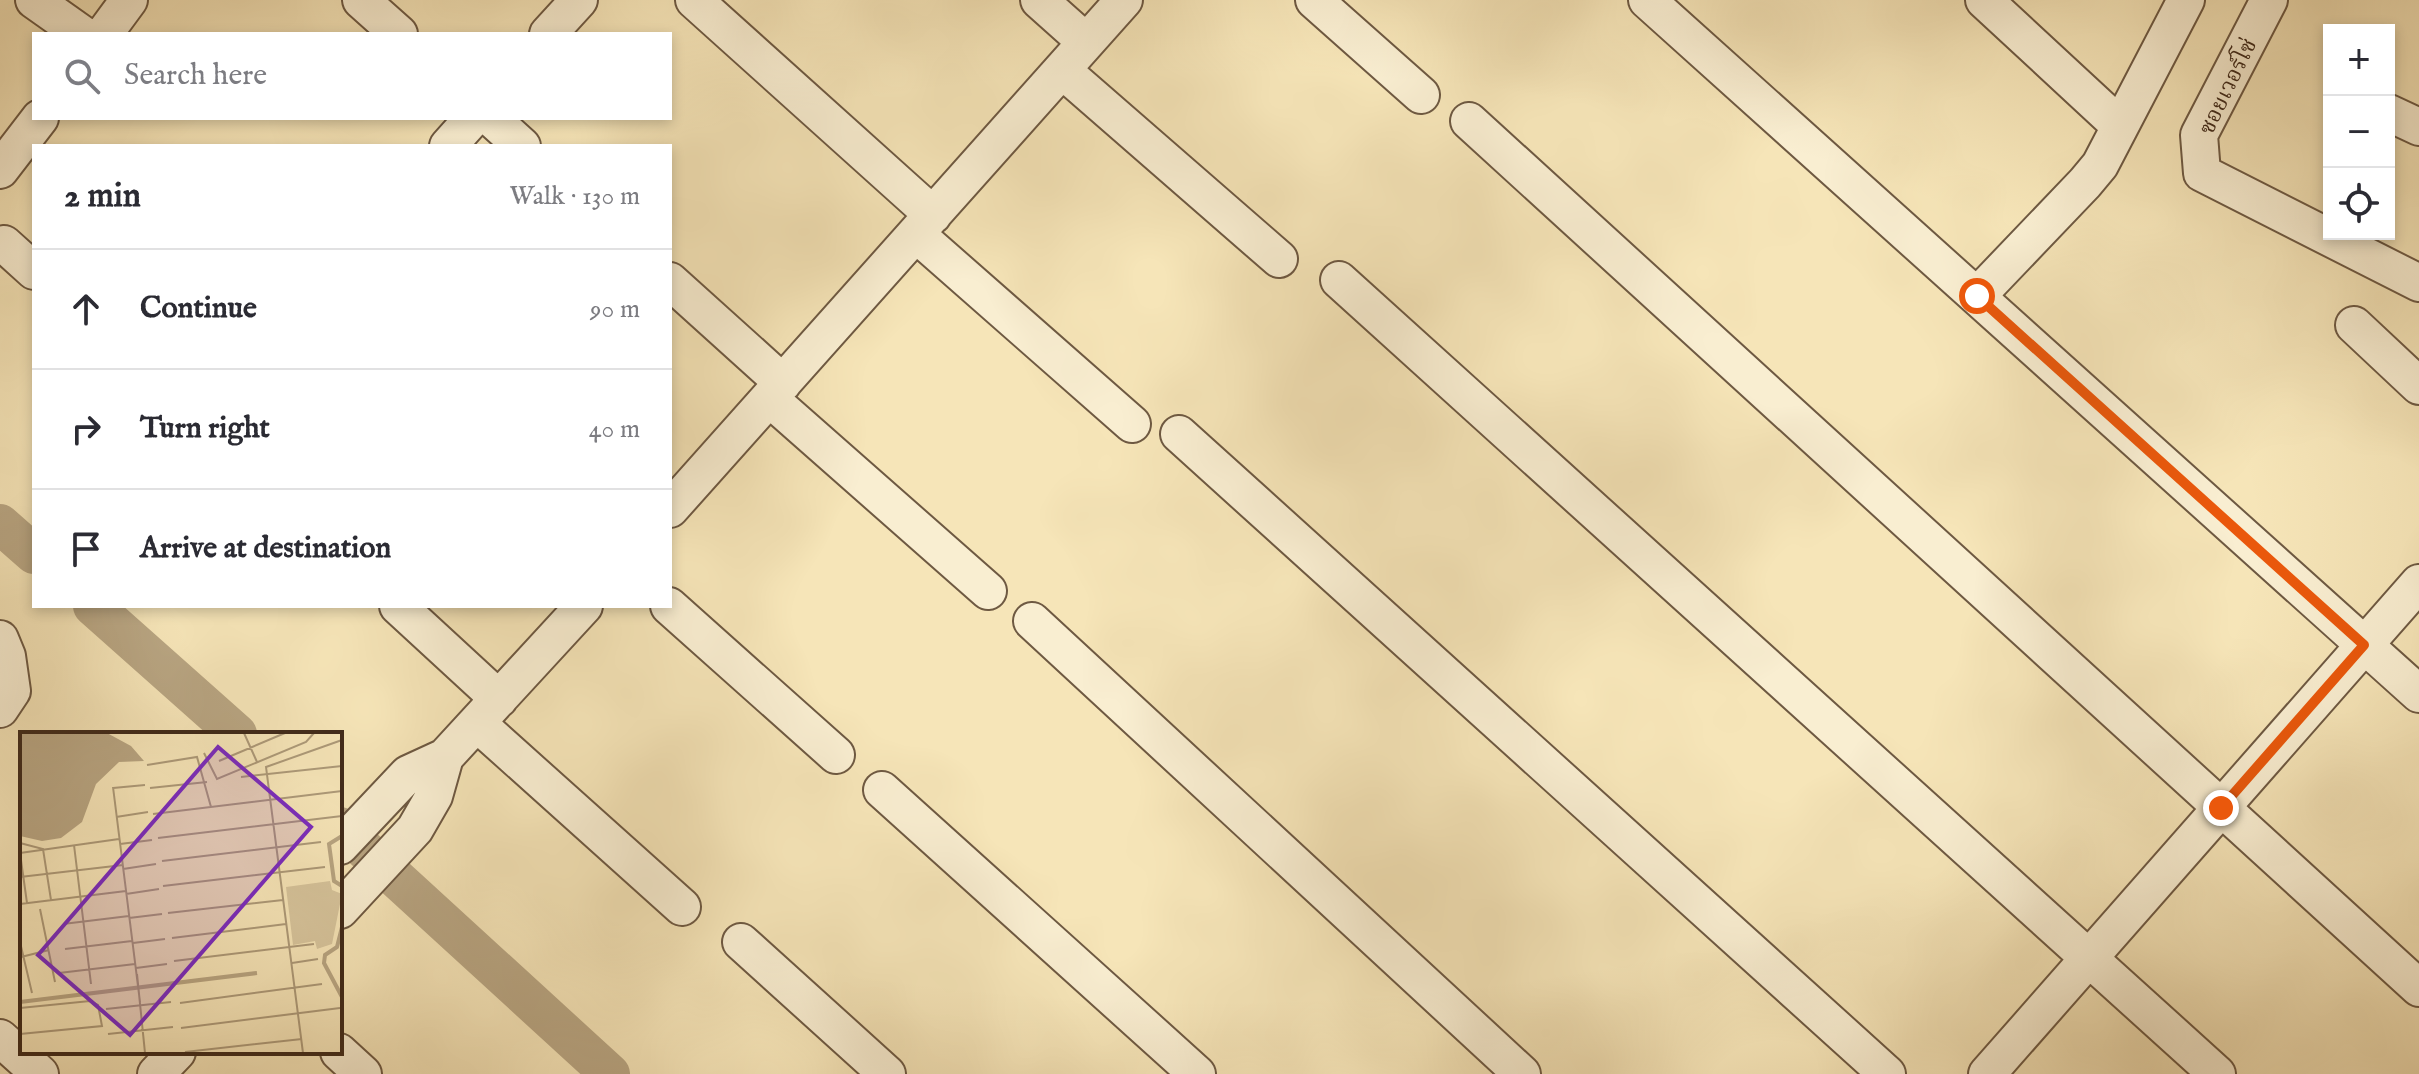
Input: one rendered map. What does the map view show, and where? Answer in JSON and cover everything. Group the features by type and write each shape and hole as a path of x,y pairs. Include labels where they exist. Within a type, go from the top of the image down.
{"street":[{"path":"34,0 79,32"},
{"path":"105,32 129,0"},
{"path":"361,0 397,32"},
{"path":"550,32 579,0"},
{"path":"694,0 1132,424"},
{"path":"1039,0 1086,42"},
{"path":"672,507 1124,0"},
{"path":"1314,0 1421,95"},
{"path":"1647,0 2419,694"},
{"path":"1984,0 2120,126"},
{"path":"1977,296 2100,165 2186,0"},
{"name":"ซอยเวอร์โซ่","path":"2269,0 2199,135 2202,173 2419,283"},
{"path":"1062,70 1279,259"},
{"path":"2395,116 2419,127"},
{"path":"0,170 38,120"},
{"path":"450,144 471,120"},
{"path":"493,120 520,144"},
{"path":"1469,121 2419,988"},
{"path":"4,244 32,269"},
{"path":"1339,280 2217,1074"},
{"path":"672,283 776,391 988,591"},
{"path":"2354,325 2419,386"},
{"path":"1179,434 1887,1074"},
{"path":"1987,1074 2419,583"},
{"path":"400,608 488,712 682,907"},
{"path":"342,844 408,774 445,757 582,608"},
{"path":"671,608 836,755"},
{"path":"1032,621 1522,1074"},
{"path":"0,639 7,656 12,691 0,709"},
{"path":"342,908 415,829 434,796 445,757"},
{"path":"882,790 1197,1074"},
{"path":"741,942 887,1074"},
{"path":"0,1038 40,1074"},
{"path":"156,1074 175,1054"},
{"path":"341,1054 363,1074"}],"waterway":[{"path":"0,524 32,552"},
{"path":"95,608 235,732"},
{"path":"342,829 610,1074"}],"route":[{"path":"1977,296 2364,645 2221,808"}]}
